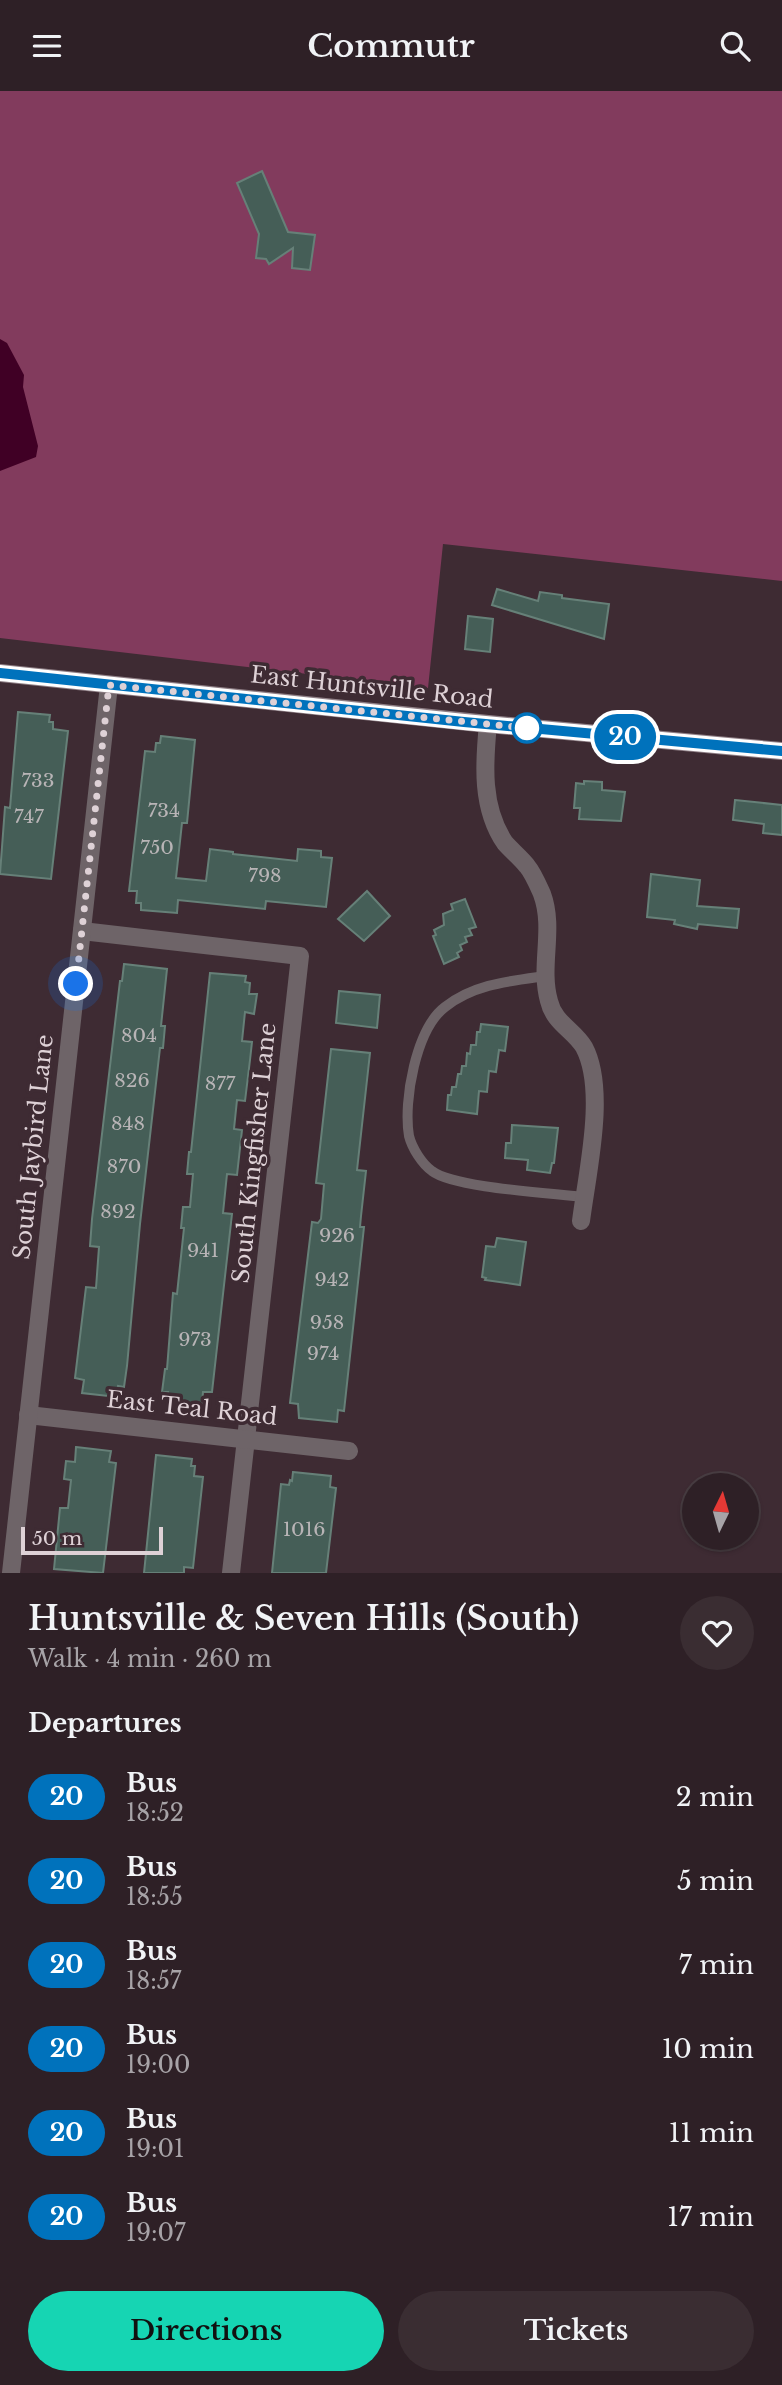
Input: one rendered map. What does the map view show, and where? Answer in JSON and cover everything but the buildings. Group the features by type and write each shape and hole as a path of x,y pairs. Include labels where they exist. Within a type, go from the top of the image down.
{"main road":[{"name":"East Huntsville Road","path":"0,673 488,724 782,751"}],"street":[{"name":"South Jaybird Lane","path":"11,1573 109,685"},
{"path":"488,724 484,761 489,810 505,842 529,867 543,897 548,937 545,976 549,1002 560,1024 583,1045 593,1074 595,1107 580,1221"},
{"name":"South Kingfisher Lane","path":"82,930 300,956 231,1573"},
{"name":"East Teal Road","path":"28,1415 349,1451"}],"lane":[{"path":"545,976 500,983 469,992 444,1007 433,1019 421,1039 414,1064 408,1115 410,1138 418,1156 432,1172 453,1181 584,1197"}],"shaded area":[{"path":"0,91 782,91 782,581 443,544 428,688 0,638"},
{"path":"0,339 7,343 24,375 23,387 38,446 36,457 0,471"}],"bus line":[{"name":"20","path":"0,673 464,722 782,751"}],"route":[{"path":"76,984 109,685 536,729 527,728"}]}
